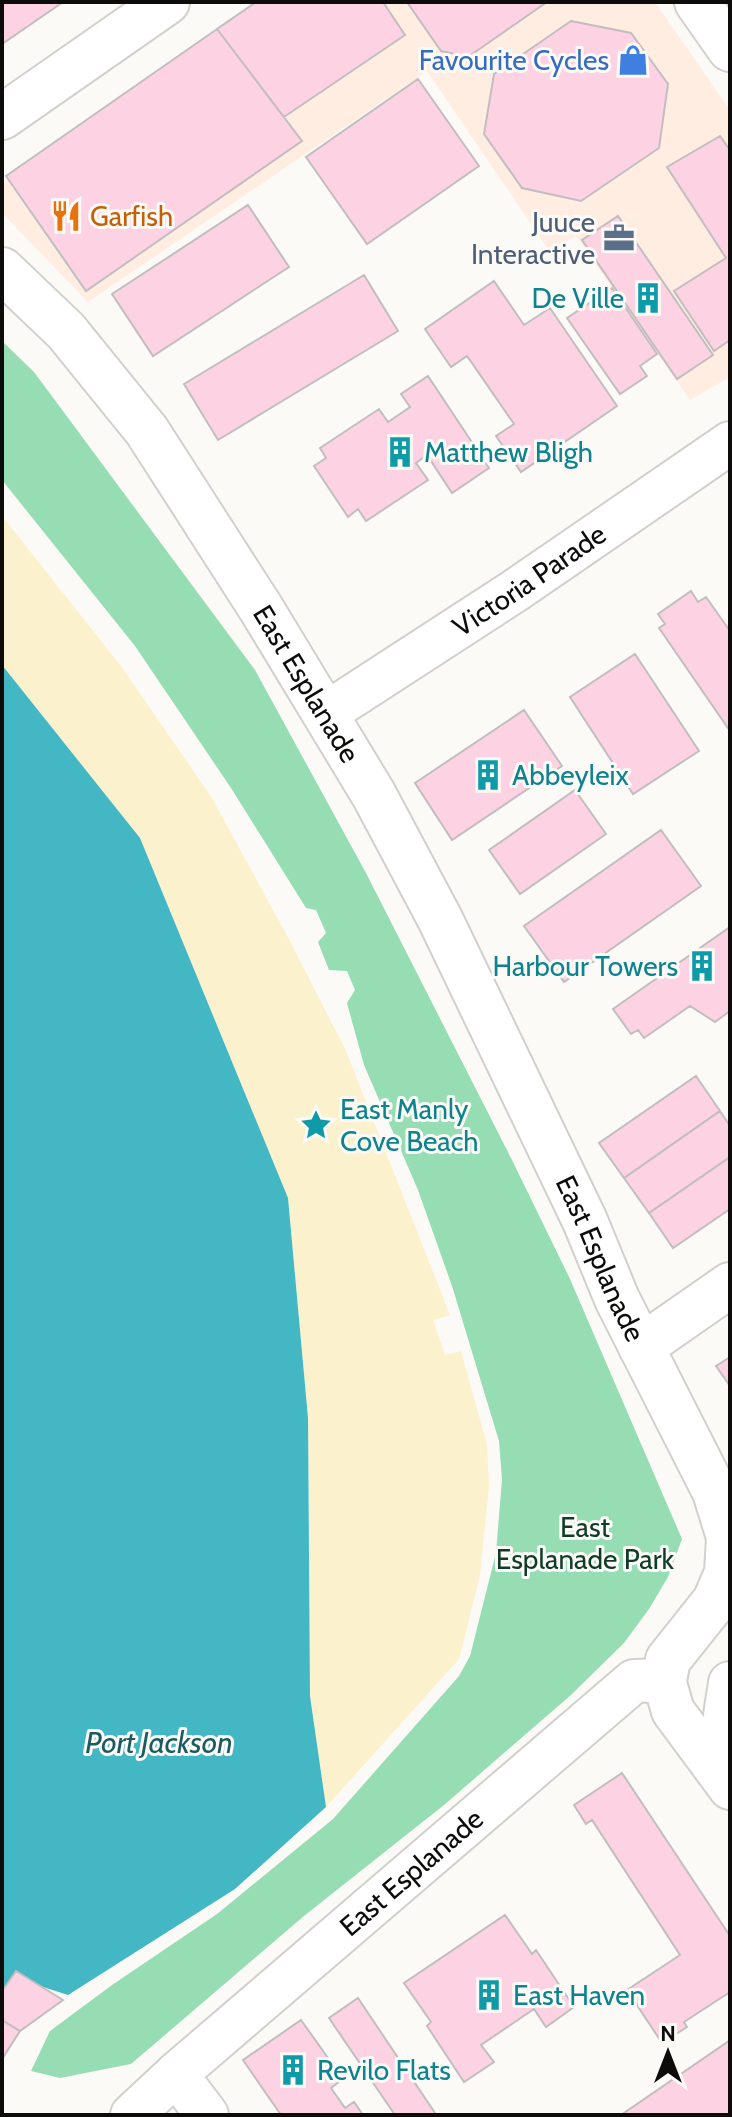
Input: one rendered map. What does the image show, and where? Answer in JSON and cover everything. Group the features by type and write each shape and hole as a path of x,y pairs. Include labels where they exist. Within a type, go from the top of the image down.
{"street":[{"path":"2,117 167,2"},
{"path":"697,2 730,49"},
{"name":"East Esplanade","path":"2,270 66,331 147,431 374,795 440,919 585,1221 606,1276 715,1492 730,1538 727,1573 715,1601 668,1660 664,1680 634,1681 132,2115"},
{"name":"Victoria Parade","path":"325,714 516,590 730,443"},
{"path":"641,1347 730,1285"},
{"path":"664,1680 673,1711 723,1778"},
{"path":"723,1778 730,1683"},
{"path":"176,2074 207,2115"}],"shaded area":[{"path":"257,2 655,2 730,110 730,377 690,400 576,236 550,252 427,71 88,302 2,213 2,185"}],"green space":[{"name":"East Esplanade Park","path":"2,341 34,372 255,670 366,873 512,1160 570,1279 682,1539 668,1577 649,1609 624,1643 571,1695 444,1805 304,1916 131,2064 60,2078 31,2071 50,2031 217,1914 333,1819 459,1676 470,1656 496,1553 502,1479 499,1441 452,1286 418,1190 364,1065 347,1003 355,990 347,971 329,970 318,942 326,933 316,910 306,908 231,788 135,646 2,480"}],"sand":[{"name":"East Manly Cove Beach","path":"2,516 121,666 212,798 291,943 346,1051 450,1315 433,1320 445,1355 461,1351 487,1445 489,1486 480,1575 459,1659 326,1807 310,1696 308,1418 288,1198 140,838 2,665"}],"water":[{"name":"Port Jackson","path":"2,665 140,838 288,1198 308,1418 310,1696 326,1807 235,1889 68,1995 37,1985 2,2025"}],"building":[{"path":"2,2 63,2 2,44"},
{"path":"256,2 383,2 405,35 284,117 217,29"},
{"path":"407,2 547,2 468,57 441,51"},
{"path":"571,21 631,33 668,84 659,148 581,201 522,188 484,134 494,74"},
{"path":"217,29 302,141 86,291 6,176"},
{"path":"418,79 479,166 367,244 306,157"},
{"path":"720,136 730,150 730,340 714,351 674,291 726,258 667,167"},
{"path":"248,205 289,267 153,356 112,294"},
{"name":"De Ville","path":"618,216 713,355 677,379 582,240"},
{"path":"364,275 398,331 218,440 184,384"},
{"path":"494,281 524,325 550,308 617,406 521,472 496,436 514,424 467,356 451,367 425,329"},
{"path":"612,288 657,354 640,366 647,376 620,394 567,318"},
{"name":"Matthew Bligh","path":"428,376 489,468 452,493 427,455 416,463 428,480 366,521 358,509 348,517 314,466 326,458 320,448 379,409 388,422 410,407 401,394"},
{"path":"691,591 698,602 706,597 730,631 730,731 659,628 665,624 658,614"},
{"path":"635,654 699,751 633,794 570,697"},
{"name":"Abbeyleix","path":"524,710 562,766 452,840 415,783"},
{"path":"575,790 606,834 520,894 489,850"},
{"path":"661,830 701,886 564,982 524,926"},
{"name":"Harbour Towers","path":"730,927 730,1011 715,1022 690,1006 644,1038 638,1030 631,1034 613,1009"},
{"path":"696,1076 720,1111 624,1178 599,1143"},
{"path":"720,1111 730,1126 730,1157 649,1213 624,1178"},
{"path":"730,1157 730,1209 673,1248 649,1213"},
{"path":"730,1357 730,1386 716,1366"},
{"path":"622,1773 730,1936 730,1992 684,2022 687,2027 662,2043 627,1990 680,1955 592,1820 586,1824 574,1805"},
{"name":"East Haven","path":"505,1915 532,1954 536,1950 574,2007 546,2027 534,2009 481,2045 494,2062 464,2082 427,2026 431,2022 404,1983"},
{"path":"16,1971 63,2000 20,2031 2,2020 2,1991"},
{"path":"358,1998 435,2113 432,2115 395,2115 329,2018"},
{"path":"2,2020 20,2031 2,2059"},
{"name":"Revilo Flats","path":"301,2020 343,2079 331,2088 345,2108 354,2102 363,2115 281,2115 243,2060"},
{"path":"729,2041 730,2115 621,2115"}],"place":[{"name":"Favourite Cycles","path":"633,60"},
{"name":"Garfish","path":"66,216"},
{"name":"Juuce Interactive","path":"619,238"},
{"name":"De Ville","path":"648,298"},
{"name":"Matthew Bligh","path":"400,452"},
{"name":"Abbeyleix","path":"488,775"},
{"name":"Harbour Towers","path":"702,966"},
{"name":"East Manly Cove Beach","path":"316,1125"},
{"name":"East Haven","path":"489,1995"},
{"name":"Revilo Flats","path":"293,2070"}]}
